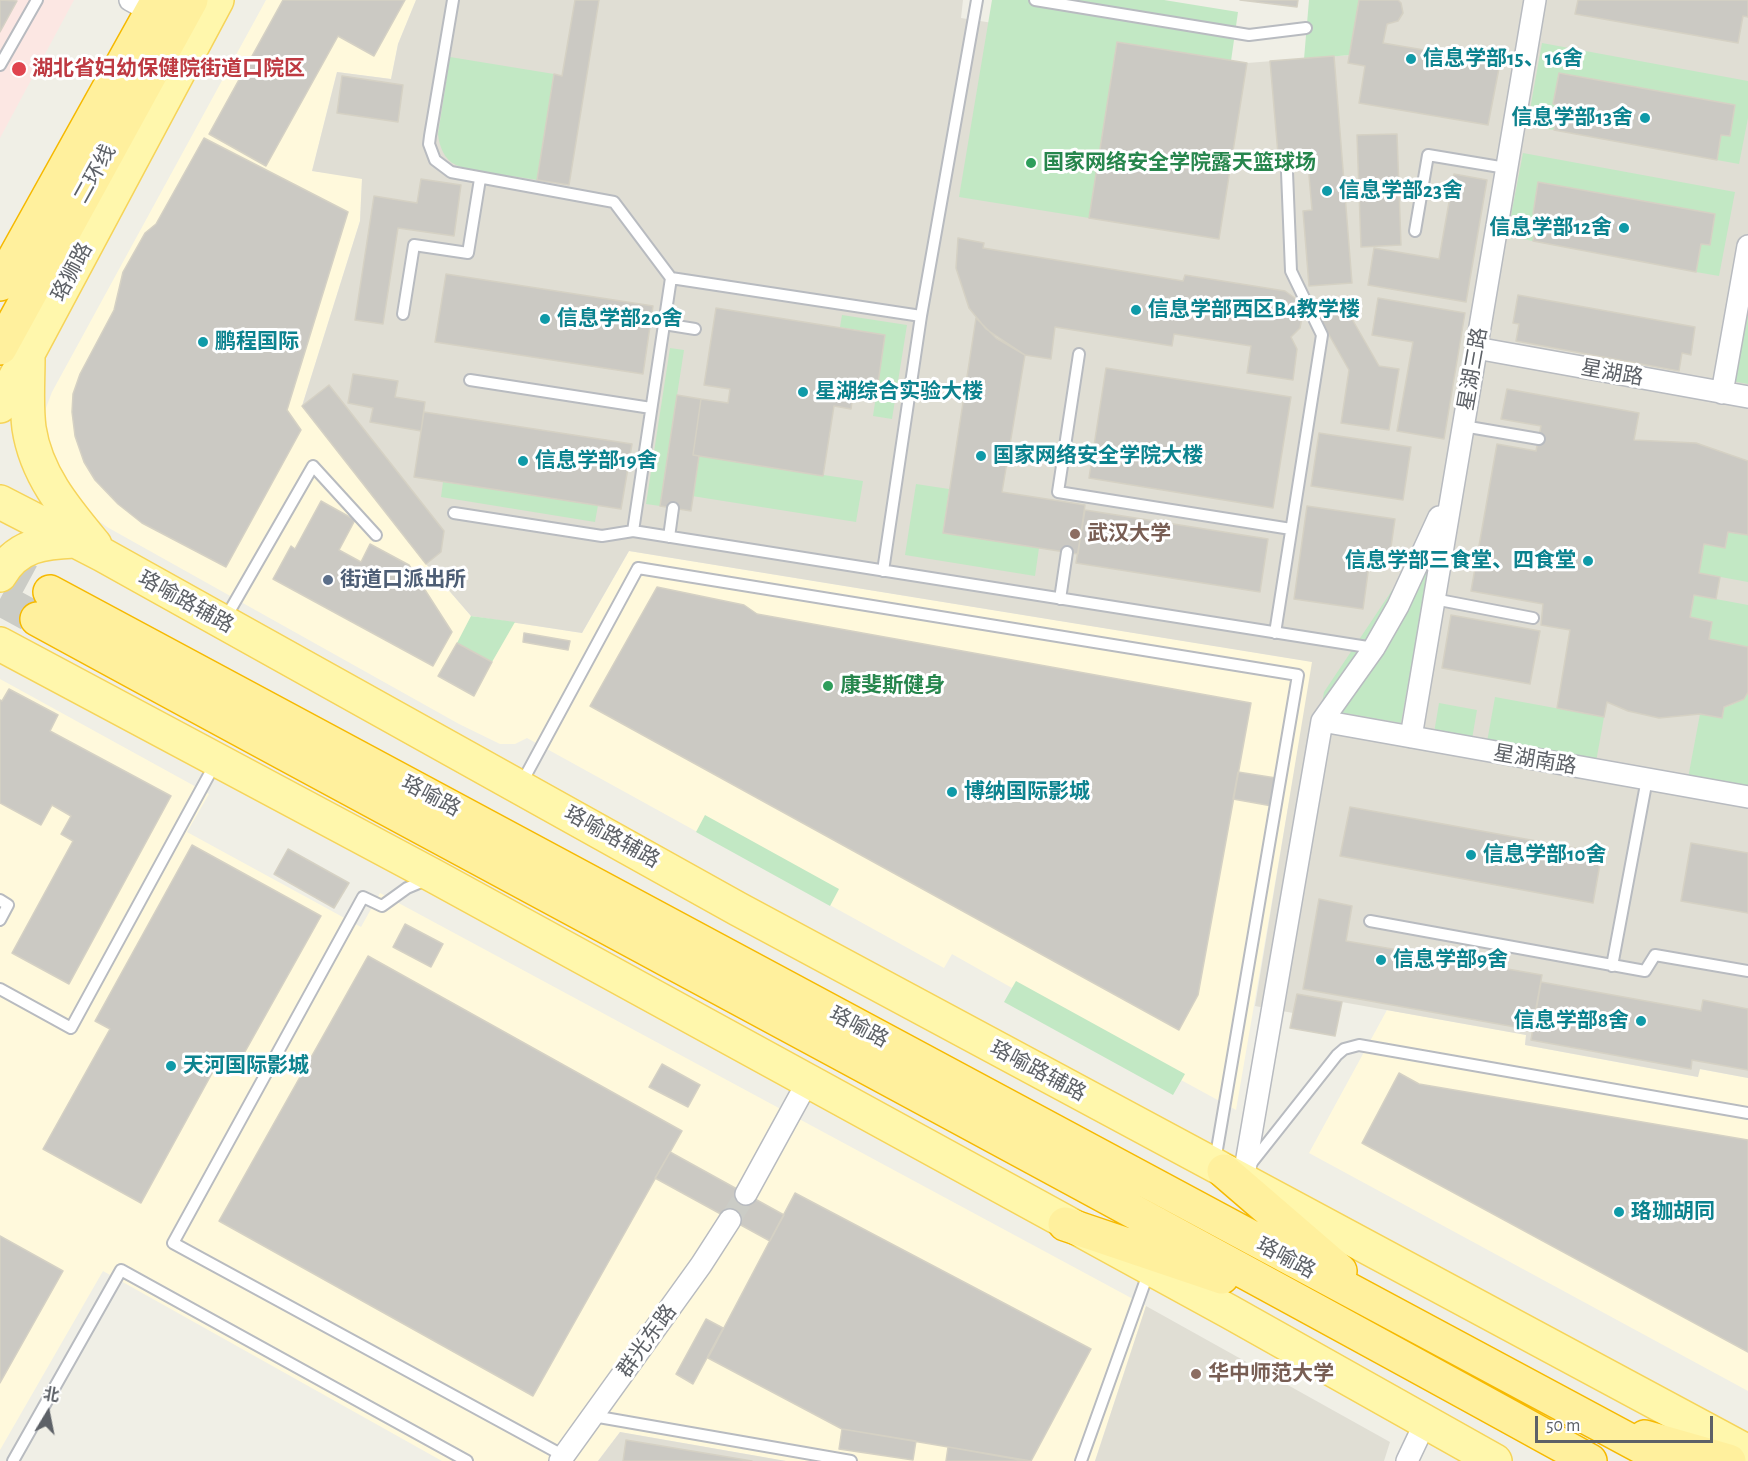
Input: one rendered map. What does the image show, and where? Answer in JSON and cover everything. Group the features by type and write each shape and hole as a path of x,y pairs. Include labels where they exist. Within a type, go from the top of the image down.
{"highway":[{"name":"二环线","path":"14,351 190,0"},
{"name":"二环线","path":"0,284 143,1"},
{"name":"珞喻路","path":"1590,1461 1314,1308 516,880 44,605 1603,1424 1668,1461"},
{"path":"1231,1173 1390,1314"},
{"path":"1065,1224 1153,1262 1314,1308"},
{"path":"1603,1424 1729,1461"}],"main road":[{"name":"珞狮路","path":"0,406 14,351 217,0"},
{"path":"0,263 143,1"},
{"path":"14,351 30,431 41,467 60,503 89,548"},
{"name":"珞喻路辅路","path":"0,502 89,548 738,909 1748,1452"},
{"path":"0,575 7,562 29,547 48,542 89,548"},
{"path":"0,650 56,674 218,759 1065,1224"},
{"path":"1153,1262 1425,1423 1495,1461"}],"street":[{"name":"星湖三路","path":"1411,737 1534,0"},
{"path":"1722,393 1748,246"},
{"name":"星湖路","path":"1476,348 1748,398"},
{"path":"1231,1173 1322,721 1374,648 1417,567 1454,480"},
{"name":"星湖南路","path":"1322,721 1748,797"},
{"path":"746,1194 808,1081"},
{"name":"群光东路","path":"562,1458 701,1265 730,1220"},
{"path":"1407,1461 1425,1423"}],"lane":[{"path":"0,65 37,0"},
{"path":"453,0 429,144 435,159 442,166 451,172 480,179 614,202 671,278 921,316"},
{"path":"883,571 921,316 977,0"},
{"path":"1035,0 1249,35 1306,28"},
{"path":"1415,231 1428,155 1506,168"},
{"path":"1275,633 1322,335 1291,271 1287,172"},
{"path":"403,314 414,245 468,253 480,179"},
{"path":"633,531 671,278"},
{"path":"664,324 695,329"},
{"path":"1079,354 1058,492 1075,499 1292,529"},
{"path":"470,380 651,408"},
{"path":"1463,426 1539,439"},
{"path":"223,622 314,466 376,535"},
{"path":"669,537 673,508"},
{"path":"454,513 602,536 633,531 1374,648"},
{"path":"1060,599 1067,552"},
{"path":"520,786 638,568 1298,675 1231,1173"},
{"path":"1434,599 1533,618"},
{"path":"0,989 70,1028 218,759"},
{"path":"1612,966 1647,779"},
{"path":"434,876 407,888 382,906 363,897 173,1243 562,1458"},
{"path":"0,900 8,905 0,920"},
{"path":"1370,921 1644,971 1655,955 1748,971"},
{"path":"1231,1173 1337,1055 1344,1049 1359,1045 1748,1113"},
{"path":"1081,1461 1153,1262"},
{"path":"13,1461 121,1270 467,1461"},
{"path":"593,1416 850,1461"}],"shaded area":[{"name":"湖北省妇幼保健院街道口院区","path":"0,0 74,0 0,138"},
{"path":"266,0 416,0 398,44 391,79 337,72 312,171 362,178 360,221 302,406 426,564 471,616 582,633 629,551 1313,662 1236,1110 1181,1080 1184,1074 1016,982 1012,988 952,954 944,968 527,738 515,744 500,744 459,724 107,527 81,507 60,484 44,430 46,408 52,392"},
{"name":"武汉大学","path":"416,0 963,0 961,18 1247,63 1350,55 1359,0 1748,0 1748,1078 1700,1069 1698,1077 1525,1045 1526,1035 1297,994 1293,1013 1255,1006 1312,662 629,551 582,633 471,616 426,564 302,406 360,221 362,179 312,171 337,72 391,79 398,44"},
{"path":"0,679 209,794 187,832 361,927 380,893 1146,1306 1095,1461 786,1461 620,1432 598,1461 442,1461 103,1271 0,1450"},
{"path":"1387,1010 1526,1035 1525,1045 1697,1077 1699,1069 1748,1078 1748,1391 1309,1153"},
{"name":"华中师范大学","path":"1146,1306 1390,1442 1384,1461 1095,1461"},
{"path":"620,1432 786,1461 598,1461"}],"green space":[{"name":"国家网络安全学院露天篮球场","path":"992,0 1164,0 1238,12 1231,61 1117,43 1089,218 959,197"},
{"path":"1309,0 1359,0 1350,55 1304,59"},
{"path":"1542,43 1748,81 1748,118 1739,164 1717,160 1721,135 1730,136 1735,105 1559,73 1553,104 1558,105 1554,130 1527,126"},
{"path":"450,57 554,74 537,180 464,168 452,163 445,156 438,134"},
{"path":"1523,153 1735,192 1719,276 1696,272 1701,244 1710,245 1715,214 1539,182 1533,213 1538,215 1533,241 1507,236"},
{"path":"1748,287 1748,384 1731,381"},
{"path":"842,315 907,325 892,419 873,416 885,335 840,327"},
{"path":"670,348 684,350 660,506 646,504"},
{"path":"699,456 863,481 856,522 692,496"},
{"path":"443,482 598,505 595,522 441,497"},
{"path":"916,484 949,489 943,533 1039,548 1035,576 905,555"},
{"path":"1728,532 1748,535 1748,582 1699,573 1704,544 1725,548"},
{"path":"1409,565 1429,569 1401,723 1321,709 1324,692"},
{"path":"1694,595 1748,605 1748,647 1709,639 1712,622 1690,617"},
{"path":"471,616 515,622 492,662 457,643"},
{"path":"1748,692 1748,789 1688,778 1700,714 1733,704"},
{"path":"1495,697 1604,717 1596,762 1487,742"},
{"path":"1439,703 1477,710 1472,739 1434,733"},
{"path":"705,815 839,889 830,906 696,832"},
{"path":"1016,981 1185,1074 1173,1095 1004,1002"}],"building":[{"path":"0,0 17,1 0,32"},
{"path":"283,0 405,0 374,56 338,36 266,166 209,134"},
{"path":"575,0 599,0 569,185 537,180 554,74 562,76"},
{"path":"1240,0 1298,0 1297,7"},
{"name":"信息学部15、16舍","path":"1359,0 1398,0 1401,3 1403,13 1398,21 1387,24 1383,43 1500,63 1488,125 1359,103 1365,66 1348,63"},
{"path":"1578,0 1748,0 1748,17 1743,16 1738,43 1575,14"},
{"path":"1117,42 1247,63 1219,239 1089,218"},
{"name":"信息学部23舍","path":"1334,56 1352,283 1309,286 1303,211 1312,210 1307,152 1278,154 1270,61"},
{"name":"信息学部13舍","path":"1559,73 1735,105 1730,136 1721,135 1717,160 1554,130 1558,105 1553,104"},
{"path":"342,76 403,85 398,122 337,113"},
{"path":"1397,134 1401,245 1361,247 1357,135"},
{"name":"鹏程国际","path":"204,138 348,212 287,410 301,430 226,567 142,523 118,504 95,480 84,462 75,436 72,412 73,394 80,374 114,310 123,272 145,233 156,224"},
{"path":"1454,174 1487,180 1466,302 1368,285 1374,248 1439,259"},
{"path":"421,179 461,185 454,236 398,228 383,324 355,320 374,196 417,203"},
{"name":"信息学部12舍","path":"1538,182 1715,214 1710,245 1701,244 1696,272 1533,241 1538,215 1533,214"},
{"name":"信息学部西区B4教学楼","path":"958,238 984,243 983,248 1183,281 1185,275 1285,291 1296,299 1303,312 1300,328 1291,337 1297,349 1293,380 1247,373 1251,346 1174,334 1172,346 1055,327 1051,359 1025,355 986,329 969,308 956,268"},
{"name":"信息学部20舍","path":"446,274 653,306 643,374 435,342"},
{"path":"1518,295 1695,327 1691,355 1682,353 1679,371 1516,341 1519,324 1513,323"},
{"path":"1340,298 1379,366 1399,369 1389,430 1341,423 1349,370 1316,312"},
{"path":"1378,298 1465,313 1444,439 1397,431 1413,342 1372,335"},
{"name":"星湖综合实验大楼","path":"716,308 885,335 876,397 853,394 851,409 834,406 823,476 693,455 701,399 728,403 730,389 704,385"},
{"name":"国家网络安全学院大楼","path":"976,318 996,338 1025,355 1002,492 1085,505 1078,554 943,533"},
{"path":"1106,368 1291,397 1273,508 1089,478"},
{"path":"353,374 398,381 395,397 425,402 421,431 370,422 373,408 348,403"},
{"path":"329,385 444,531 441,552 426,564 302,406"},
{"name":"信息学部三食堂、四食堂","path":"1507,389 1639,413 1634,440 1696,443 1748,461 1748,535 1728,532 1725,548 1704,544 1699,573 1720,577 1716,599 1694,595 1690,617 1712,622 1709,639 1748,647 1748,692 1744,699 1724,707 1722,718 1700,714 1659,718 1628,711 1607,702 1604,717 1557,708 1570,630 1541,625 1543,604 1471,591 1497,444 1536,451 1541,426 1501,419"},
{"path":"677,395 701,399 693,455 699,456 691,511 660,506"},
{"name":"信息学部19舍","path":"424,412 632,444 621,509 414,477"},
{"path":"1319,433 1411,447 1403,500 1311,486"},
{"path":"321,501 355,520 339,550 361,562 370,544 409,565 452,632 433,666 273,579 291,546 295,549"},
{"path":"1307,506 1395,519 1389,561 1370,558 1363,609 1294,599"},
{"path":"1085,510 1268,539 1260,592 1076,563"},
{"path":"657,587 744,605 757,614 1251,703 1198,995 1179,1030 590,706"},
{"path":"1451,615 1540,631 1530,684 1442,668"},
{"path":"524,633 570,641 568,650 523,642"},
{"path":"457,643 492,662 474,696 438,676"},
{"path":"9,689 58,715 50,731 171,796 69,984 12,953 73,841 61,834 71,816 52,805 41,825 0,803 0,700 2,701"},
{"path":"1238,772 1276,778 1272,806 1233,799"},
{"name":"信息学部10舍","path":"1350,807 1602,853 1593,903 1340,856"},
{"path":"1691,843 1748,853 1748,913 1681,901"},
{"path":"192,845 321,916 232,1075 216,1066 141,1203 43,1149 110,1029 95,1021"},
{"path":"288,849 349,883 334,908 274,874"},
{"name":"信息学部9舍","path":"1319,899 1352,906 1346,941 1542,975 1532,1030 1303,989"},
{"path":"405,924 443,944 431,967 393,947"},
{"path":"368,956 682,1131 533,1396 219,1221"},
{"name":"信息学部8舍","path":"1541,982 1701,1011 1703,1000 1748,1009 1748,1070 1692,1060 1691,1069 1531,1040"},
{"path":"1297,994 1342,1002 1335,1036 1290,1028"},
{"path":"662,1064 700,1085 688,1107 649,1087"},
{"name":"珞珈胡同","path":"1399,1073 1419,1084 1748,1140 1748,1352 1362,1143"},
{"path":"670,1152 784,1215 770,1241 655,1178"},
{"path":"795,1193 1091,1349 1031,1461 842,1429 708,1358"},
{"path":"0,1236 63,1271 0,1383"},
{"path":"706,1319 723,1328 693,1384 676,1374"},
{"path":"842,1429 916,1441 913,1460 839,1449"},
{"path":"626,1440 752,1461 623,1461"},
{"path":"948,1447 1026,1461 946,1461"}],"tunnel":[{"path":"0,565 50,592"},
{"path":"0,599 37,619"},
{"path":"730,1220 746,1194"}],"place":[{"name":"信息学部15、16舍","path":"1411,59"},
{"name":"湖北省妇幼保健院街道口院区","path":"19,69"},
{"name":"信息学部13舍","path":"1645,118"},
{"name":"国家网络安全学院露天篮球场","path":"1031,163"},
{"name":"信息学部23舍","path":"1327,191"},
{"name":"信息学部12舍","path":"1624,228"},
{"name":"信息学部西区B4教学楼","path":"1136,310"},
{"name":"信息学部20舍","path":"545,319"},
{"name":"鹏程国际","path":"203,342"},
{"name":"星湖综合实验大楼","path":"803,392"},
{"name":"国家网络安全学院大楼","path":"981,456"},
{"name":"信息学部19舍","path":"523,461"},
{"name":"武汉大学","path":"1075,534"},
{"name":"信息学部三食堂、四食堂","path":"1588,561"},
{"name":"街道口派出所","path":"328,580"},
{"name":"康斐斯健身","path":"828,686"},
{"name":"博纳国际影城","path":"952,792"},
{"name":"信息学部10舍","path":"1471,855"},
{"name":"信息学部9舍","path":"1381,960"},
{"name":"信息学部8舍","path":"1641,1021"},
{"name":"天河国际影城","path":"171,1066"},
{"name":"珞珈胡同","path":"1619,1212"},
{"name":"华中师范大学","path":"1196,1374"}]}
